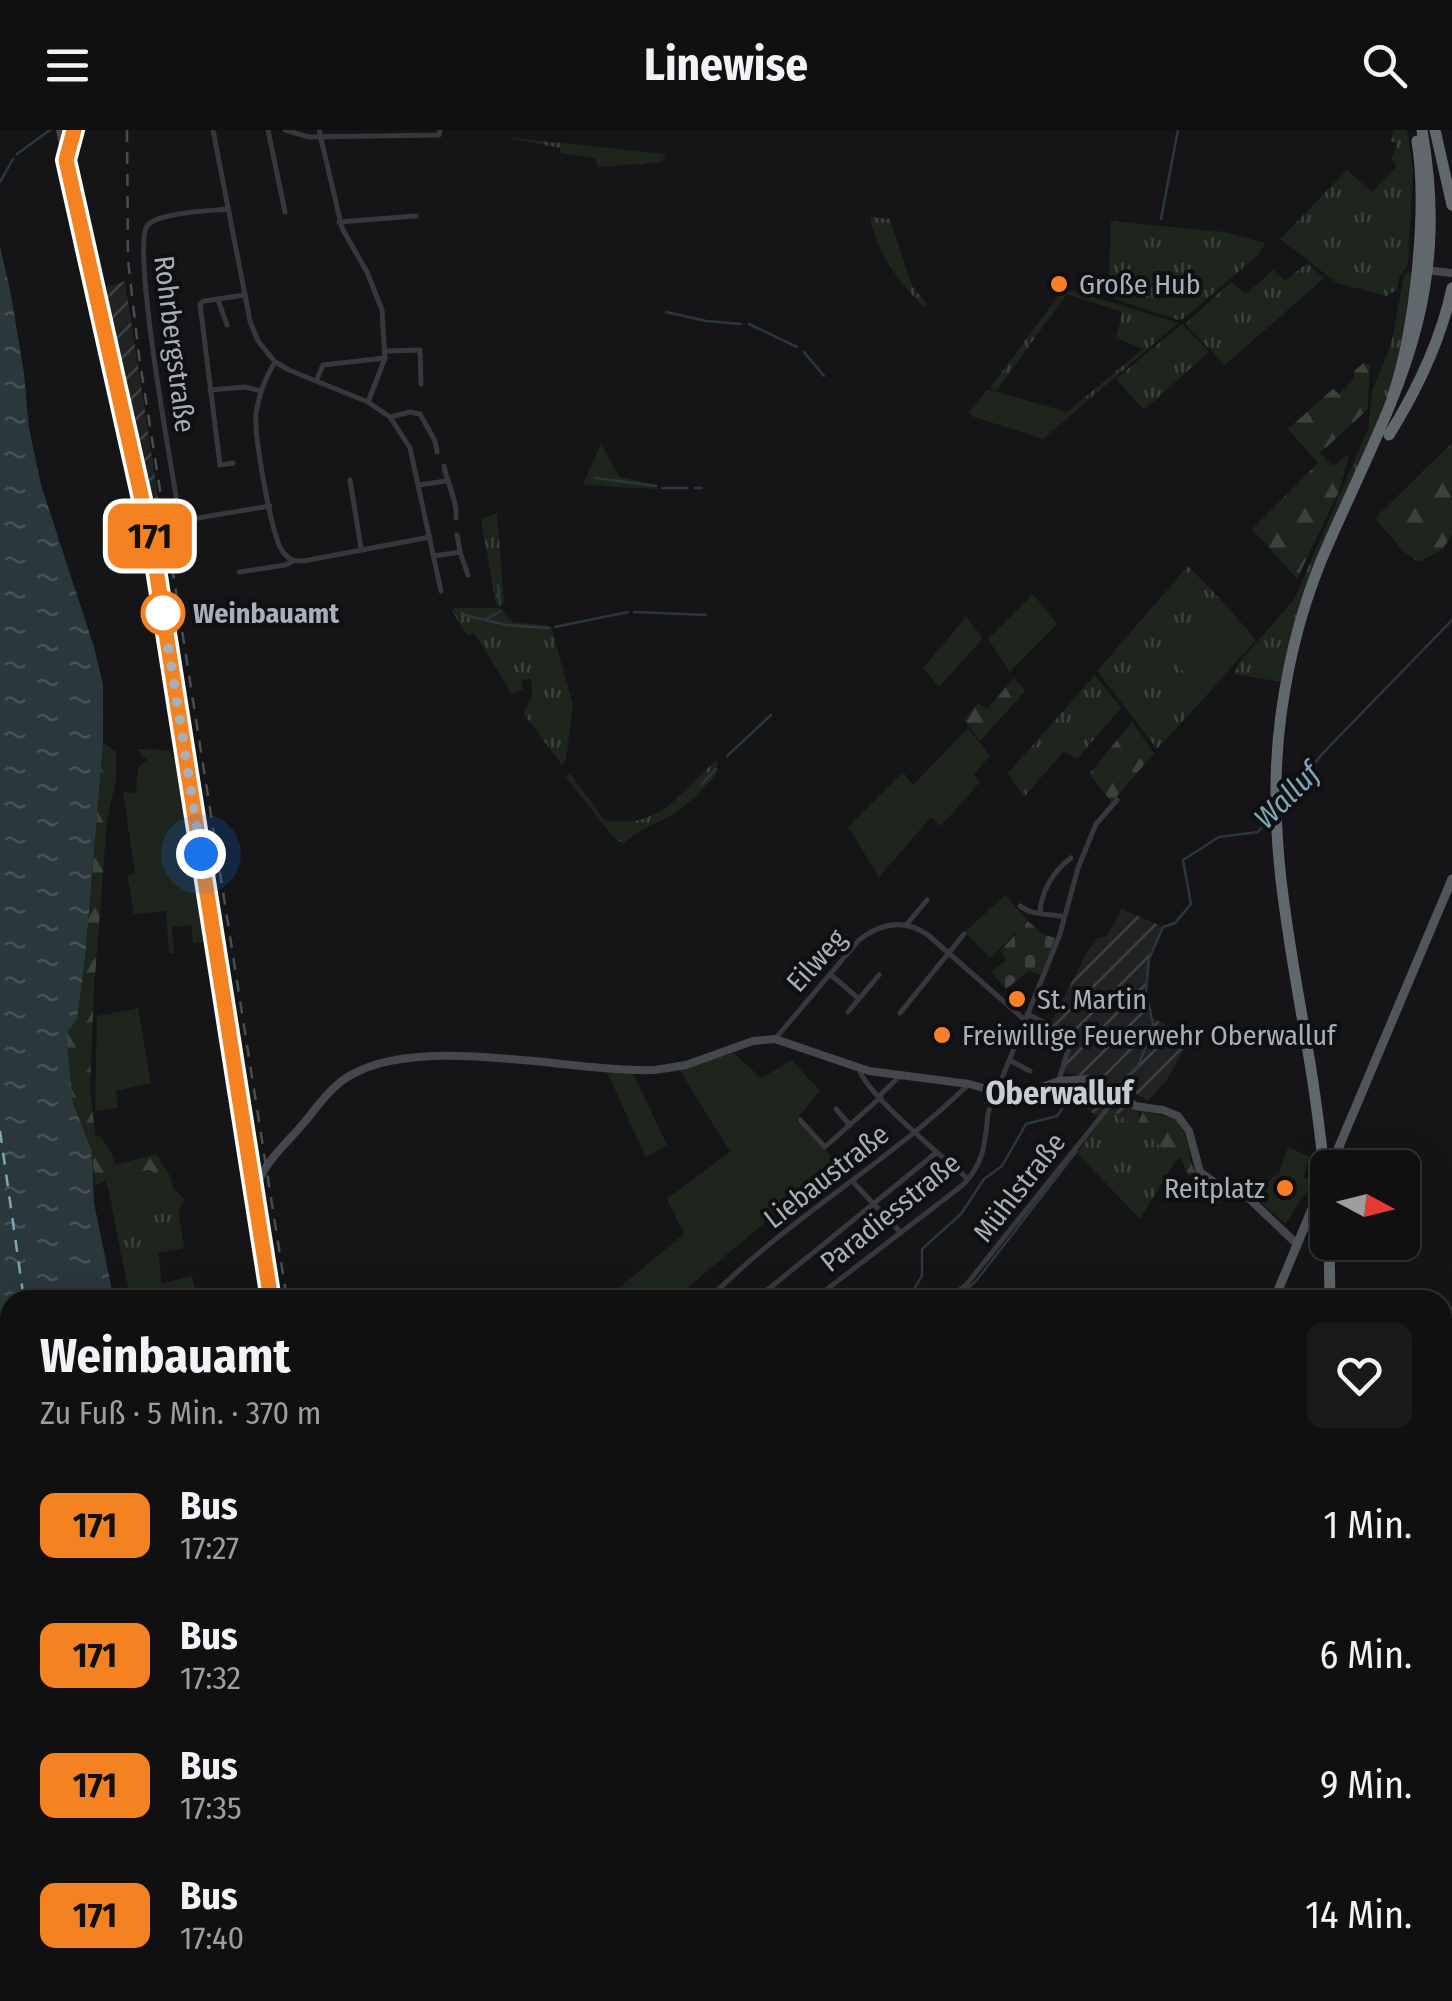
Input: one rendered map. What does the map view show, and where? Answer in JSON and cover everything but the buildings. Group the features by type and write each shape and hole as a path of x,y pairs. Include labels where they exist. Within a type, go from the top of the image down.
{"highway":[{"path":"1425,130 1452,205"},
{"path":"1371,455 1400,372 1419,270 1425,130"},
{"path":"1291,675 1329,559 1389,434 1424,349 1439,279 1441,207 1425,130"},
{"path":"1327,1150 1318,1072 1278,873 1278,734 1319,566 1410,371 1429,304 1435,258 1435,211 1425,130"},
{"path":"1389,434 1406,408 1434,346 1452,288"},
{"path":"1292,945 1322,1150"},
{"path":"1333,1260 1334,1290"}],"main road":[{"path":"1338,1150 1452,879"},
{"path":"1278,1290 1310,1213"}],"street":[{"path":"74,130 64,137 66,160 152,544 250,1159 260,1170"},
{"path":"214,130 253,331 275,362 368,402 390,418 410,448 441,591"},
{"path":"268,130 284,212"},
{"path":"285,130 302,136 440,133"},
{"path":"319,134 340,222 376,290 382,310 386,355 368,402"},
{"name":"Rohrbergstraße","path":"189,550 180,521 157,378 143,236 159,218 228,209"},
{"path":"340,222 416,216"},
{"path":"1419,270 1450,273"},
{"path":"233,462 220,464 200,304 245,296"},
{"path":"218,299 227,325"},
{"path":"316,381 323,365 420,350 422,384"},
{"path":"275,362 262,391 256,431 278,542 293,560"},
{"path":"210,390 246,387 262,391"},
{"path":"390,418 410,412 420,414 436,441 436,452"},
{"path":"444,466 456,518"},
{"path":"350,480 362,548"},
{"path":"419,485 446,481"},
{"path":"180,521 270,506"},
{"path":"457,535 468,575"},
{"path":"239,572 430,537"},
{"path":"434,556 460,552"},
{"name":"Paradiesstraße","path":"826,1290 968,1180 982,1159 988,1113 1011,1061 1096,824 1117,800"},
{"path":"1040,912 1056,870 1070,858"},
{"path":"927,900 908,924 922,930 1026,1017 1072,1036 1060,1081"},
{"path":"1020,906 1031,913 1064,918"},
{"name":"Eilweg","path":"776,1039 868,933 885,925 908,924"},
{"path":"900,1012 964,934"},
{"path":"830,974 859,999"},
{"path":"848,1012 879,974"},
{"path":"270,1290 255,1192 260,1170 335,1087 372,1065 453,1056 646,1070 672,1068 753,1041 776,1039 859,1067 969,1084 996,1092 1022,1094 1060,1081 1088,1079 1115,1091 1135,1106 1178,1116 1189,1131 1200,1172 1214,1182 1240,1190 1297,1244"},
{"path":"1011,1061 1030,1071"},
{"path":"859,1067 861,1076 880,1096 968,1180"},
{"path":"800,1120 826,1147 902,1074"},
{"name":"Liebaustraße","path":"718,1290 969,1084"},
{"name":"Mühlstraße","path":"962,1290 1115,1091"},
{"path":"836,1108 850,1125"},
{"path":"767,1290 937,1152"},
{"path":"853,1182 901,1233"},
{"path":"1286,1231 1305,1224"}],"shaded area":[{"path":"125,281 160,510 152,513 104,288"},
{"path":"1122,909 1163,927 1149,959 1146,992 1151,1017 1191,1038 1166,1081 1148,1101 1126,1087 1115,1093 1139,1113 1130,1123 1101,1112 1097,1116 1074,1099 1095,1078 1061,1072 1075,1035 1051,1023 1086,954 1098,938 1107,936"}],"green space":[{"path":"1394,130 1407,130 1413,170 1408,264 1397,290 1386,296 1337,283 1280,239 1347,170 1372,192 1397,166 1391,159 1397,144 1391,141"},
{"path":"504,137 666,154 661,162 598,167 596,158"},
{"path":"870,217 890,219 912,286 927,304 924,307 890,267"},
{"path":"1111,221 1224,232 1265,243 1258,255 1178,320 1113,298 1109,273"},
{"path":"1307,263 1324,278 1225,365 1185,324 1231,282 1246,294 1273,270 1285,281"},
{"path":"1408,271 1412,274 1405,336 1380,426 1312,569 1282,682 1234,674 1240,661 1294,600 1369,427 1372,391 1391,344"},
{"path":"1064,288 1178,323 1071,415 1067,412 1143,349 1116,338 1122,312 1067,294 996,391 990,388"},
{"path":"1182,324 1209,352 1144,410 1116,379"},
{"path":"1364,363 1370,364 1368,409 1320,453 1333,466 1349,454 1340,489 1297,579 1252,529 1318,463 1288,429 1333,389 1339,394"},
{"path":"987,389 1071,415 1043,439 971,416 969,412"},
{"path":"1452,443 1452,534 1442,550 1419,562 1403,551 1375,518"},
{"path":"601,444 620,477 658,485 657,489 583,485"},
{"path":"497,513 504,603 500,607 496,605 481,519"},
{"path":"1188,566 1225,604 1174,661 1206,696 1157,749 1097,671"},
{"path":"1033,594 1057,624 1010,672 988,639"},
{"path":"1225,604 1256,640 1206,696 1174,661"},
{"path":"500,608 513,622 551,626 573,705 566,760 562,765 524,714 532,694 531,678 521,681 523,689 512,694 474,633 467,635 452,611"},
{"path":"966,617 983,638 939,687 923,668"},
{"path":"1095,675 1121,708 1077,759 1064,751 1024,797 1008,773"},
{"path":"1014,678 1025,691 980,741 964,720 978,703 987,709"},
{"path":"1132,722 1154,753 1112,802 1089,774"},
{"path":"968,728 990,756 973,775 980,782 941,826 931,817 879,877 848,827 903,772 913,785"},
{"path":"103,743 116,752 116,780 107,820 94,990 90,1085 95,1135 112,1153 115,1165 156,1154 170,1176 174,1192 149,1170 95,1186 92,1151 73,1103 66,1035 77,1019 85,959"},
{"path":"136,749 169,750 180,757 209,941 193,944 191,925 172,927 174,953 169,954 166,911 134,914 127,875 135,874 123,792 136,793 138,768 147,760"},
{"path":"717,760 717,773 689,802 623,844 612,836 566,777 570,774 605,820 625,822 656,814"},
{"path":"1005,895 1028,921 990,958 965,932"},
{"path":"1028,921 1041,933 1055,938 1041,975 1029,971 1006,989 991,972 1006,960 1000,951"},
{"path":"138,1008 151,1083 116,1091 118,1108 95,1111 97,1016"},
{"path":"734,1053 761,1078 792,1060 820,1091 796,1120 837,1162 685,1290 616,1290 684,1234 667,1199 730,1152 679,1069"},
{"path":"607,1072 633,1073 667,1145 646,1158"},
{"path":"1113,1111 1130,1123 1138,1115 1141,1117 1138,1126 1176,1160 1140,1219 1077,1153 1105,1115 1109,1117"},
{"path":"1143,1111 1176,1119 1195,1171 1214,1186 1232,1192 1217,1205 1186,1172 1181,1158 1176,1160 1137,1126"},
{"name":"Reitplatz","path":"1288,1147 1309,1156 1304,1177 1310,1179 1310,1187 1285,1224 1253,1195 1279,1172"},
{"path":"150,1170 185,1199 179,1211 162,1214 160,1196 111,1201 106,1180"},
{"path":"160,1196 162,1214 178,1211 184,1248 122,1259 111,1201"},
{"path":"158,1250 162,1284 129,1290 122,1259"},
{"path":"192,1276 195,1290 133,1290"}],"water":[{"path":"0,246 41,485 103,685 103,743 85,959 77,1019 66,1035 73,1103 92,1151 94,1203 112,1290 0,1290"}],"waterway":[{"path":"17,154 50,130"},
{"path":"1161,219 1178,130"},
{"path":"0,182 13,159"},
{"path":"666,312 741,324"},
{"path":"749,324 797,347"},
{"path":"804,352 824,376"},
{"path":"596,478 656,486"},
{"path":"662,488 687,488"},
{"path":"695,488 702,488"},
{"path":"498,585 500,604"},
{"path":"485,620 501,611"},
{"path":"555,627 628,612"},
{"path":"634,612 706,615"},
{"path":"464,615 506,625 549,628"},
{"name":"Walluf","path":"1280,806 1323,753 1452,620"},
{"path":"727,756 771,715"},
{"path":"702,784 716,769"},
{"name":"Walluf","path":"1116,1087 1138,1066 1153,1024 1146,992 1149,959 1163,927 1175,923 1191,904 1183,860 1219,837 1258,832 1271,816"},
{"name":"Walluf","path":"913,1290 922,1276 922,1249 961,1214 984,1179 1002,1166 1026,1124 1057,1116 1077,1088 1094,1086 1109,1091"},
{"path":"966,1290 1077,1151"}],"ferry route":[{"path":"0,1131 23,1290"}],"railway":[{"path":"127,130 128,260 139,356 285,1290"}],"bus line":[{"name":"171","path":"74,130 66,160 152,544 270,1290"}],"place":[{"name":"Große Hub","path":"1059,284"},
{"name":"Weinbauamt","path":"163,613"},
{"name":"St. Martin","path":"1017,999"},
{"name":"Freiwillige Feuerwehr Oberwalluf","path":"942,1035"},
{"name":"Reitplatz","path":"1285,1188"}],"district":[{"name":"Oberwalluf","path":"1059,1093"}],"route":[{"path":"163,613 201,854"}]}
